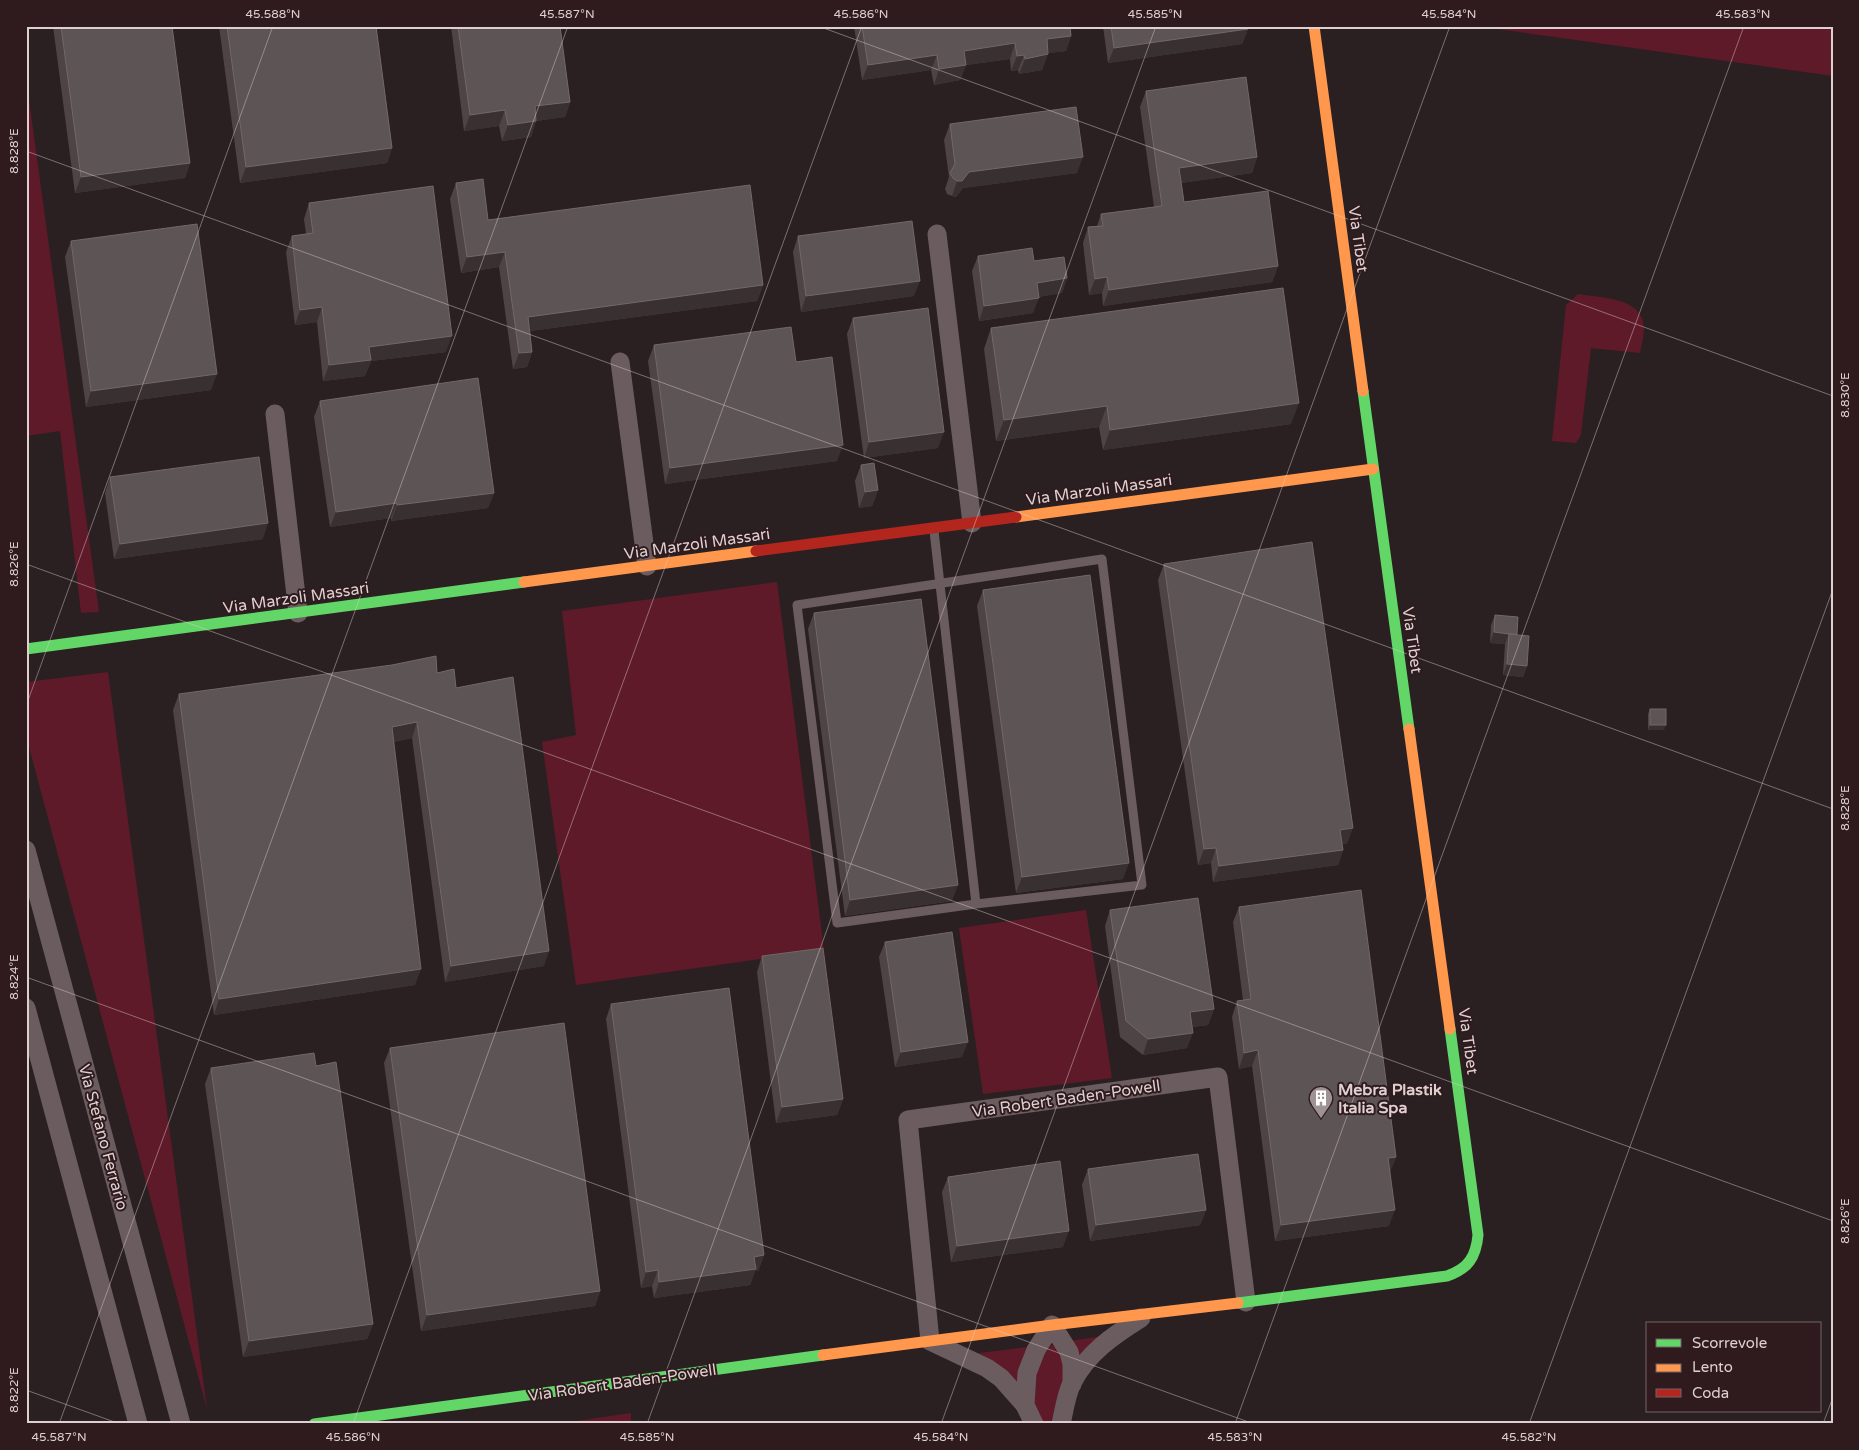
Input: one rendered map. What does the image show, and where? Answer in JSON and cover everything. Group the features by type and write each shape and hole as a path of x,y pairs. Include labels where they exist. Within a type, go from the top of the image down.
{"street":[{"name":"Via Tibet","path":"1314,26 1373,469 1456,1064 1478,1235 1477,1250 1474,1257"},
{"path":"937,234 972,523"},
{"path":"620,362 646,566"},
{"path":"275,414 298,613"},
{"name":"Via Marzoli Massari","path":"26,649 1373,469"},
{"name":"Via Stefano Ferrario","path":"26,850 181,1424"},
{"path":"26,1008 138,1424"},
{"name":"Via Robert Baden-Powell","path":"930,1340 908,1120 1218,1077 1246,1302"},
{"name":"Via Robert Baden-Powell","path":"314,1424 930,1340 1144,1316 1446,1276 1464,1269 1474,1257"},
{"path":"1072,1384 1087,1361 1103,1344 1144,1316"},
{"path":"1025,1405 1025,1388 1031,1360 1052,1325 1069,1352 1072,1364 1072,1384 1061,1424"},
{"path":"930,1340 987,1368 1001,1378 1025,1405 1034,1424"}],"lane":[{"path":"934,528 976,904"},
{"path":"1102,559 1142,885 976,904 837,923 797,605 1102,559"}],"shaded area":[{"path":"1476,26 1833,26 1833,76"},
{"path":"26,78 99,612 81,613 60,431 26,436"},
{"path":"1578,294 1609,298 1629,305 1642,318 1643,338 1640,353 1591,348 1581,435 1576,443 1552,441 1566,305"},
{"path":"777,582 824,950 576,985 542,742 576,735 562,611"},
{"path":"108,672 207,1409 26,736 26,682"},
{"path":"1086,910 1112,1078 983,1094 959,928"},
{"path":"1104,1336 1078,1366 1069,1341"},
{"path":"1051,1345 1054,1346 1066,1361 1056,1424 1040,1424 1032,1407 1035,1368"},
{"path":"1035,1346 1020,1390 971,1354"},
{"path":"631,1413 631,1424 569,1424 569,1422"}],"building":[{"path":"61,26 172,26 190,163 81,177"},
{"path":"227,26 376,26 392,148 246,167"},
{"path":"458,26 560,26 570,102 535,106 536,121 508,125 505,110 470,115"},
{"path":"862,26 1070,26 1071,36 1047,39 1048,54 1025,59 1024,55 1017,56 1015,43 964,51 966,65 939,69 937,55 868,65"},
{"path":"1111,26 1247,26 1248,29 1114,48"},
{"path":"1246,77 1257,157 1179,168 1184,202 1268,191 1278,266 1109,290 1107,277 1095,279 1088,227 1103,226 1101,214 1162,206 1146,91"},
{"path":"1076,107 1083,157 969,172 962,181 957,181 950,173 955,164 950,124"},
{"path":"483,179 488,220 750,185 763,285 528,317 532,352 519,353 505,252 467,257 456,183"},
{"path":"433,186 452,336 369,347 371,360 329,365 322,307 300,310 292,236 313,233 309,203"},
{"path":"912,221 920,281 806,296 798,236"},
{"path":"197,224 217,374 91,391 71,241"},
{"path":"1032,248 1034,261 1064,257 1067,278 1037,283 1039,298 984,306 978,256"},
{"path":"1283,288 1299,403 1110,430 1107,406 1004,420 991,328"},
{"path":"928,308 944,432 869,442 853,318"},
{"path":"791,327 796,362 832,357 843,445 670,468 654,345"},
{"path":"478,378 494,493 397,505 397,503 336,512 320,401"},
{"path":"259,457 268,523 120,544 110,477"},
{"path":"874,463 878,490 865,492 861,465"},
{"path":"1312,542 1353,828 1340,830 1343,850 1219,866 1216,848 1204,849 1164,564"},
{"path":"1090,575 1129,863 1022,877 983,590"},
{"path":"921,599 958,885 850,900 814,613"},
{"path":"1495,615 1518,617 1517,634 1494,632"},
{"path":"1509,634 1529,636 1527,666 1507,664"},
{"path":"436,656 437,673 454,669 456,688 513,677 549,951 451,966 417,722 392,727 421,969 219,999 179,694 392,665"},
{"path":"1650,709 1666,709 1666,725 1650,725"},
{"name":"Mebra Plastik Italia Spa","path":"1361,890 1396,1157 1388,1158 1395,1210 1281,1225 1258,1050 1244,1053 1237,1001 1251,999 1239,907"},
{"path":"1198,898 1214,1009 1190,1012 1193,1033 1148,1039 1126,1021 1110,910"},
{"path":"952,932 968,1042 901,1052 885,942"},
{"path":"823,948 843,1099 782,1107 762,956"},
{"path":"729,988 764,1255 754,1257 756,1269 659,1282 658,1270 646,1272 611,1004"},
{"path":"564,1023 600,1291 427,1315 390,1048"},
{"path":"314,1053 316,1066 336,1062 373,1324 249,1341 211,1068"},
{"path":"1198,1154 1206,1210 1096,1225 1088,1169"},
{"path":"1060,1161 1069,1231 957,1246 948,1177"}],"traffic: fast":[{"path":"1363,391 1409,729"},
{"path":"26,649 524,582"},
{"path":"1238,1303 1447,1276 1460,1270 1470,1261 1475,1250 1478,1235 1450,1029"},
{"path":"314,1424 823,1355"}],"traffic: slow":[{"path":"1314,26 1363,391"},
{"path":"1016,517 1373,469"},
{"path":"524,582 756,551"},
{"path":"1409,729 1450,1029"},
{"path":"823,1355 1238,1303"}],"traffic: jam":[{"path":"756,551 1016,517"}],"place":[{"name":"Mebra Plastik Italia Spa","path":"1321,1119"}]}
